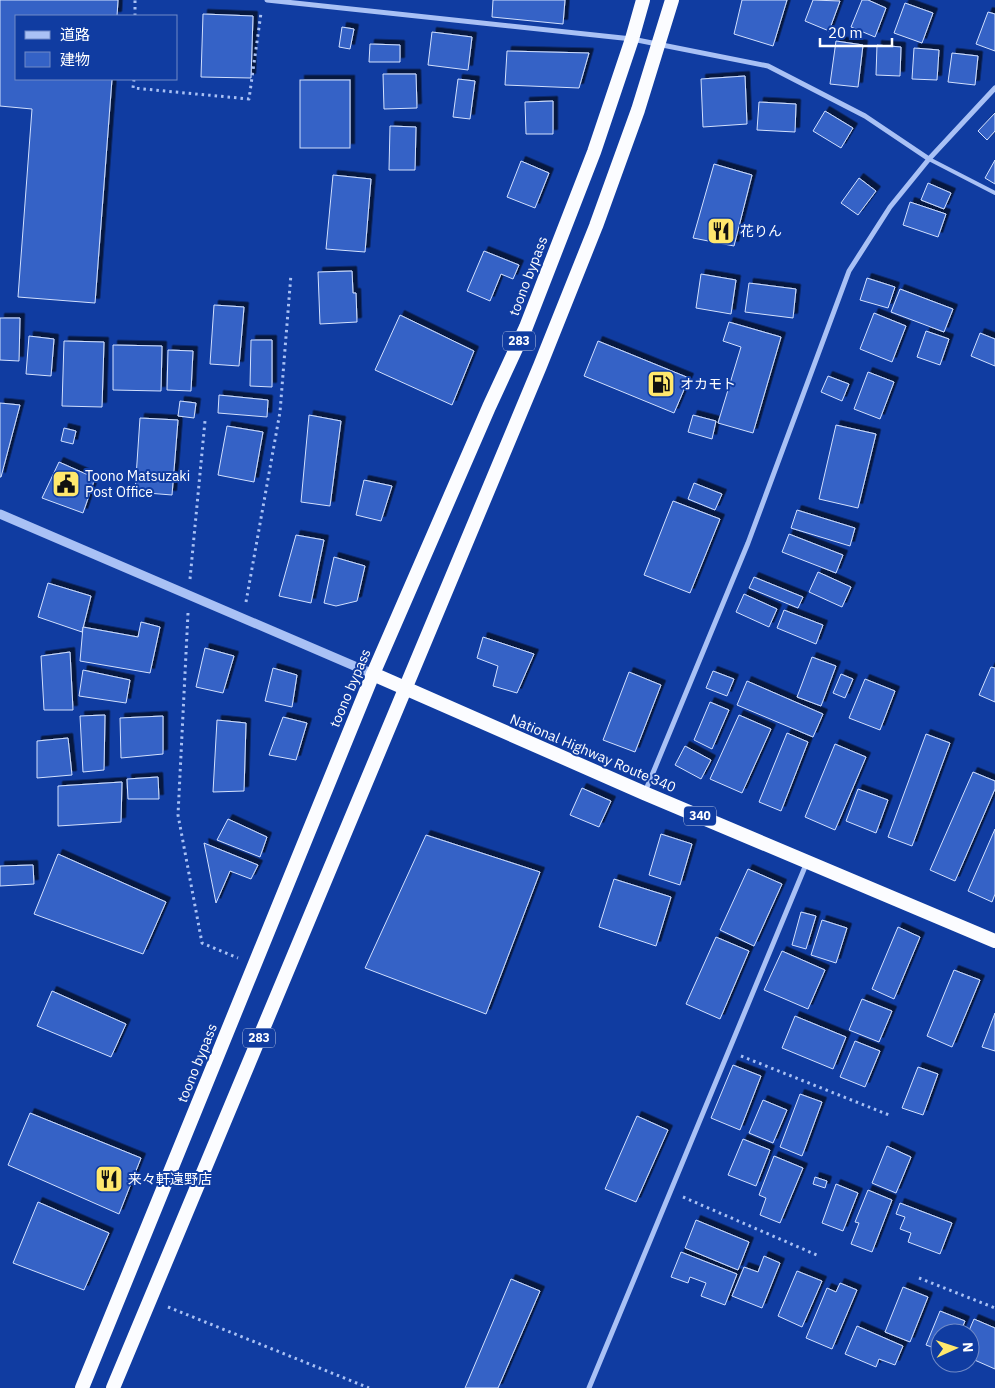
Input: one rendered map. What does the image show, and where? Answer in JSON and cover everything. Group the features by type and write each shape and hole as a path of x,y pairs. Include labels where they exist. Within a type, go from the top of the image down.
{"highway":[{"name":"toono bypass","path":"82,1388 373,674 489,407 526,327 594,152 643,0"},
{"name":"283","path":"114,1388 540,366 596,226 638,110 672,0"},
{"name":"National Highway Route 340","path":"373,674 644,793 995,941"}],"street":[{"path":"267,0 632,39 768,66 865,116 929,159"},
{"path":"644,793 748,543 850,271 890,207 929,159 995,88"},
{"path":"0,514 373,674"},
{"path":"589,1388 807,861"}],"lane":[{"path":"929,159 995,193"}],"path":[{"path":"135,0 135,15"},
{"path":"134,80 133,88 249,99 261,10"},
{"path":"243,617 280,412 291,274"},
{"path":"205,421 189,594 178,815 202,943 254,964"},
{"path":"729,1051 889,1114"},
{"path":"671,1191 820,1256"},
{"path":"919,1278 995,1308"},
{"path":"150,1300 369,1388"}],"building":[{"path":"0,0 118,0 117,15 15,15 15,80 112,80 95,303 18,297 32,109 0,106"},
{"path":"493,0 565,0 563,24 492,17"},
{"path":"742,0 787,0 773,46 734,34"},
{"path":"813,0 840,1 829,31 805,21"},
{"path":"862,0 868,0 886,8 875,37 851,27"},
{"path":"905,3 933,13 922,43 894,33"},
{"path":"988,12 995,14 995,51 976,44"},
{"path":"203,14 253,16 251,78 201,77"},
{"path":"342,27 354,29 350,49 339,47"},
{"path":"432,32 472,37 468,70 428,65"},
{"path":"836,41 863,45 858,87 830,84"},
{"path":"370,44 400,45 400,62 369,62"},
{"path":"877,45 901,47 900,76 876,75"},
{"path":"914,48 939,50 937,80 912,79"},
{"path":"507,51 589,53 579,88 505,85"},
{"path":"952,53 978,56 975,85 948,82"},
{"path":"383,74 416,74 417,108 384,109"},
{"path":"745,76 747,124 703,127 701,79"},
{"path":"458,79 475,81 470,119 453,117"},
{"path":"300,80 350,80 350,148 300,148"},
{"path":"553,101 553,134 526,134 525,102"},
{"path":"759,102 796,104 795,132 757,130"},
{"path":"825,111 853,128 841,148 813,131"},
{"path":"995,113 995,131 987,140 978,131"},
{"path":"390,126 416,127 415,170 389,170"},
{"path":"995,160 995,184 985,178"},
{"path":"521,161 549,173 535,208 507,197"},
{"path":"714,164 752,175 734,246 693,238"},
{"path":"333,175 371,179 365,252 326,249"},
{"path":"859,178 876,191 858,215 841,203"},
{"path":"928,183 951,193 944,209 921,200"},
{"path":"910,202 946,214 938,237 903,225"},
{"path":"484,251 519,265 513,279 501,274 490,301 467,291"},
{"path":"352,271 353,293 356,293 357,322 320,324 318,272"},
{"path":"701,274 736,280 731,314 696,308"},
{"path":"867,278 895,287 888,308 860,300"},
{"path":"749,283 796,289 793,318 745,312"},
{"path":"900,289 953,309 944,332 891,312"},
{"path":"214,305 244,307 239,366 210,364"},
{"path":"874,313 906,326 892,362 860,349"},
{"path":"400,315 474,351 452,405 375,370"},
{"path":"0,318 20,318 19,361 0,360"},
{"path":"729,322 781,337 753,433 718,423 741,347 723,341"},
{"path":"926,331 949,339 940,365 917,357"},
{"path":"980,333 995,339 995,366 971,356"},
{"path":"29,336 54,339 51,376 26,374"},
{"path":"251,340 272,340 272,387 250,386"},
{"path":"64,341 104,342 102,407 62,406"},
{"path":"598,341 689,378 674,413 584,376"},
{"path":"113,345 162,346 161,391 113,390"},
{"path":"168,350 193,351 191,391 167,390"},
{"path":"868,372 894,382 880,419 854,409"},
{"path":"828,376 849,384 842,401 821,392"},
{"path":"219,395 268,400 267,417 218,413"},
{"path":"180,401 196,403 194,418 178,416"},
{"path":"0,403 20,405 1,477 0,477"},
{"path":"309,415 341,421 330,506 301,502"},
{"path":"693,415 716,421 712,439 688,432"},
{"path":"140,418 178,420 172,495 135,492"},
{"path":"836,425 876,434 858,508 819,499"},
{"path":"227,426 263,432 254,482 218,475"},
{"path":"64,428 76,431 73,444 61,441"},
{"path":"59,462 95,478 83,513 42,498"},
{"path":"364,480 392,486 381,521 356,515"},
{"path":"694,483 722,494 715,510 688,499"},
{"path":"673,501 720,519 690,593 644,575"},
{"path":"797,510 855,528 850,546 791,528"},
{"path":"789,534 843,555 836,573 782,552"},
{"path":"296,535 324,540 311,603 279,596"},
{"path":"334,557 365,566 357,601 336,606 324,603"},
{"path":"818,572 851,587 842,607 809,592"},
{"path":"754,577 803,597 798,608 749,588"},
{"path":"48,583 91,596 82,632 38,617"},
{"path":"744,594 777,609 769,627 736,612"},
{"path":"784,610 823,625 816,644 777,628"},
{"path":"141,622 160,627 150,673 80,661 83,627 138,637"},
{"path":"483,637 534,654 517,693 493,686 498,666 477,658"},
{"path":"205,648 234,656 223,693 196,687"},
{"path":"70,652 73,710 44,710 41,656"},
{"path":"812,657 836,666 821,706 797,697"},
{"path":"991,667 995,668 995,702 979,695"},
{"path":"273,668 297,675 292,707 265,701"},
{"path":"83,670 130,680 126,703 79,696"},
{"path":"713,671 734,679 727,696 706,688"},
{"path":"629,672 661,685 635,752 603,740"},
{"path":"841,674 853,679 845,698 833,693"},
{"path":"865,679 895,691 880,730 849,718"},
{"path":"747,681 823,714 813,737 737,705"},
{"path":"710,702 729,710 712,749 694,740"},
{"path":"105,715 104,770 83,772 80,716"},
{"path":"739,715 771,729 742,793 710,779"},
{"path":"163,716 163,754 121,758 120,718"},
{"path":"283,717 307,723 296,760 269,755"},
{"path":"217,720 246,723 244,791 213,792"},
{"path":"787,733 808,742 781,811 759,802"},
{"path":"926,734 950,743 912,846 888,837"},
{"path":"68,738 72,775 37,778 37,741"},
{"path":"835,744 866,757 835,830 805,817"},
{"path":"685,746 711,760 701,779 675,765"},
{"path":"973,772 995,781 995,789 955,881 930,870"},
{"path":"158,777 159,799 128,799 127,779"},
{"path":"122,782 121,822 58,826 58,786"},
{"path":"582,788 611,801 599,827 570,815"},
{"path":"858,789 888,800 876,833 846,821"},
{"path":"228,819 267,837 260,857 217,840"},
{"path":"995,829 995,894 992,902 968,891"},
{"path":"661,834 692,844 680,885 649,875"},
{"path":"426,835 540,872 486,1014 365,968"},
{"path":"204,843 258,865 251,879 230,871 216,903"},
{"path":"58,854 166,902 143,954 34,914"},
{"path":"33,865 34,884 0,886 0,866"},
{"path":"748,869 782,884 754,946 720,930"},
{"path":"614,879 671,897 656,946 599,927"},
{"path":"801,912 816,916 806,949 792,945"},
{"path":"822,920 847,928 836,963 811,955"},
{"path":"898,927 920,937 894,999 872,989"},
{"path":"716,937 749,951 720,1019 686,1004"},
{"path":"782,951 825,970 808,1009 764,990"},
{"path":"954,970 980,980 952,1047 927,1036"},
{"path":"52,991 126,1024 111,1057 37,1026"},
{"path":"862,999 892,1011 879,1042 849,1030"},
{"path":"995,1013 995,1051 982,1047"},
{"path":"795,1016 846,1037 833,1069 782,1048"},
{"path":"855,1041 880,1051 865,1087 840,1077"},
{"path":"733,1065 761,1076 740,1130 711,1118"},
{"path":"918,1067 938,1074 923,1115 902,1108"},
{"path":"800,1094 822,1102 802,1156 780,1147"},
{"path":"763,1100 787,1110 773,1143 749,1133"},
{"path":"30,1113 141,1158 119,1214 8,1165"},
{"path":"637,1116 668,1130 636,1202 605,1189"},
{"path":"743,1139 770,1150 756,1186 728,1175"},
{"path":"887,1146 911,1157 896,1193 872,1183"},
{"path":"774,1156 803,1168 780,1223 760,1215 766,1198 759,1195"},
{"path":"815,1177 827,1181 825,1188 813,1184"},
{"path":"836,1184 858,1193 843,1231 822,1223"},
{"path":"868,1190 892,1200 872,1252 851,1244 859,1223 855,1222"},
{"path":"38,1202 109,1233 84,1290 13,1263"},
{"path":"900,1203 952,1223 940,1254 908,1242 911,1233 900,1229 905,1217 896,1214"},
{"path":"696,1220 749,1242 738,1270 685,1248"},
{"path":"681,1252 737,1274 725,1305 701,1296 706,1283 690,1277 688,1283 671,1277"},
{"path":"764,1256 780,1263 762,1308 732,1296 744,1267 758,1272"},
{"path":"797,1271 822,1281 802,1327 778,1316"},
{"path":"511,1279 540,1291 498,1388 465,1388"},
{"path":"840,1283 857,1290 832,1349 806,1338 827,1288 836,1292"},
{"path":"903,1287 928,1297 910,1342 885,1332"},
{"path":"940,1311 965,1321 964,1323 935,1323"},
{"path":"974,1319 995,1328 995,1369 980,1362 980,1323 972,1323"},
{"path":"857,1326 903,1346 895,1365 879,1359 876,1367 845,1354"},
{"path":"930,1335 930,1346 926,1345"}],"place":[{"name":"花りん","path":"721,231"},
{"name":"オカモト","path":"661,384"},
{"name":"Toono Matsuzaki Post Office","path":"66,484"},
{"name":"来々軒遠野店","path":"109,1179"}]}
